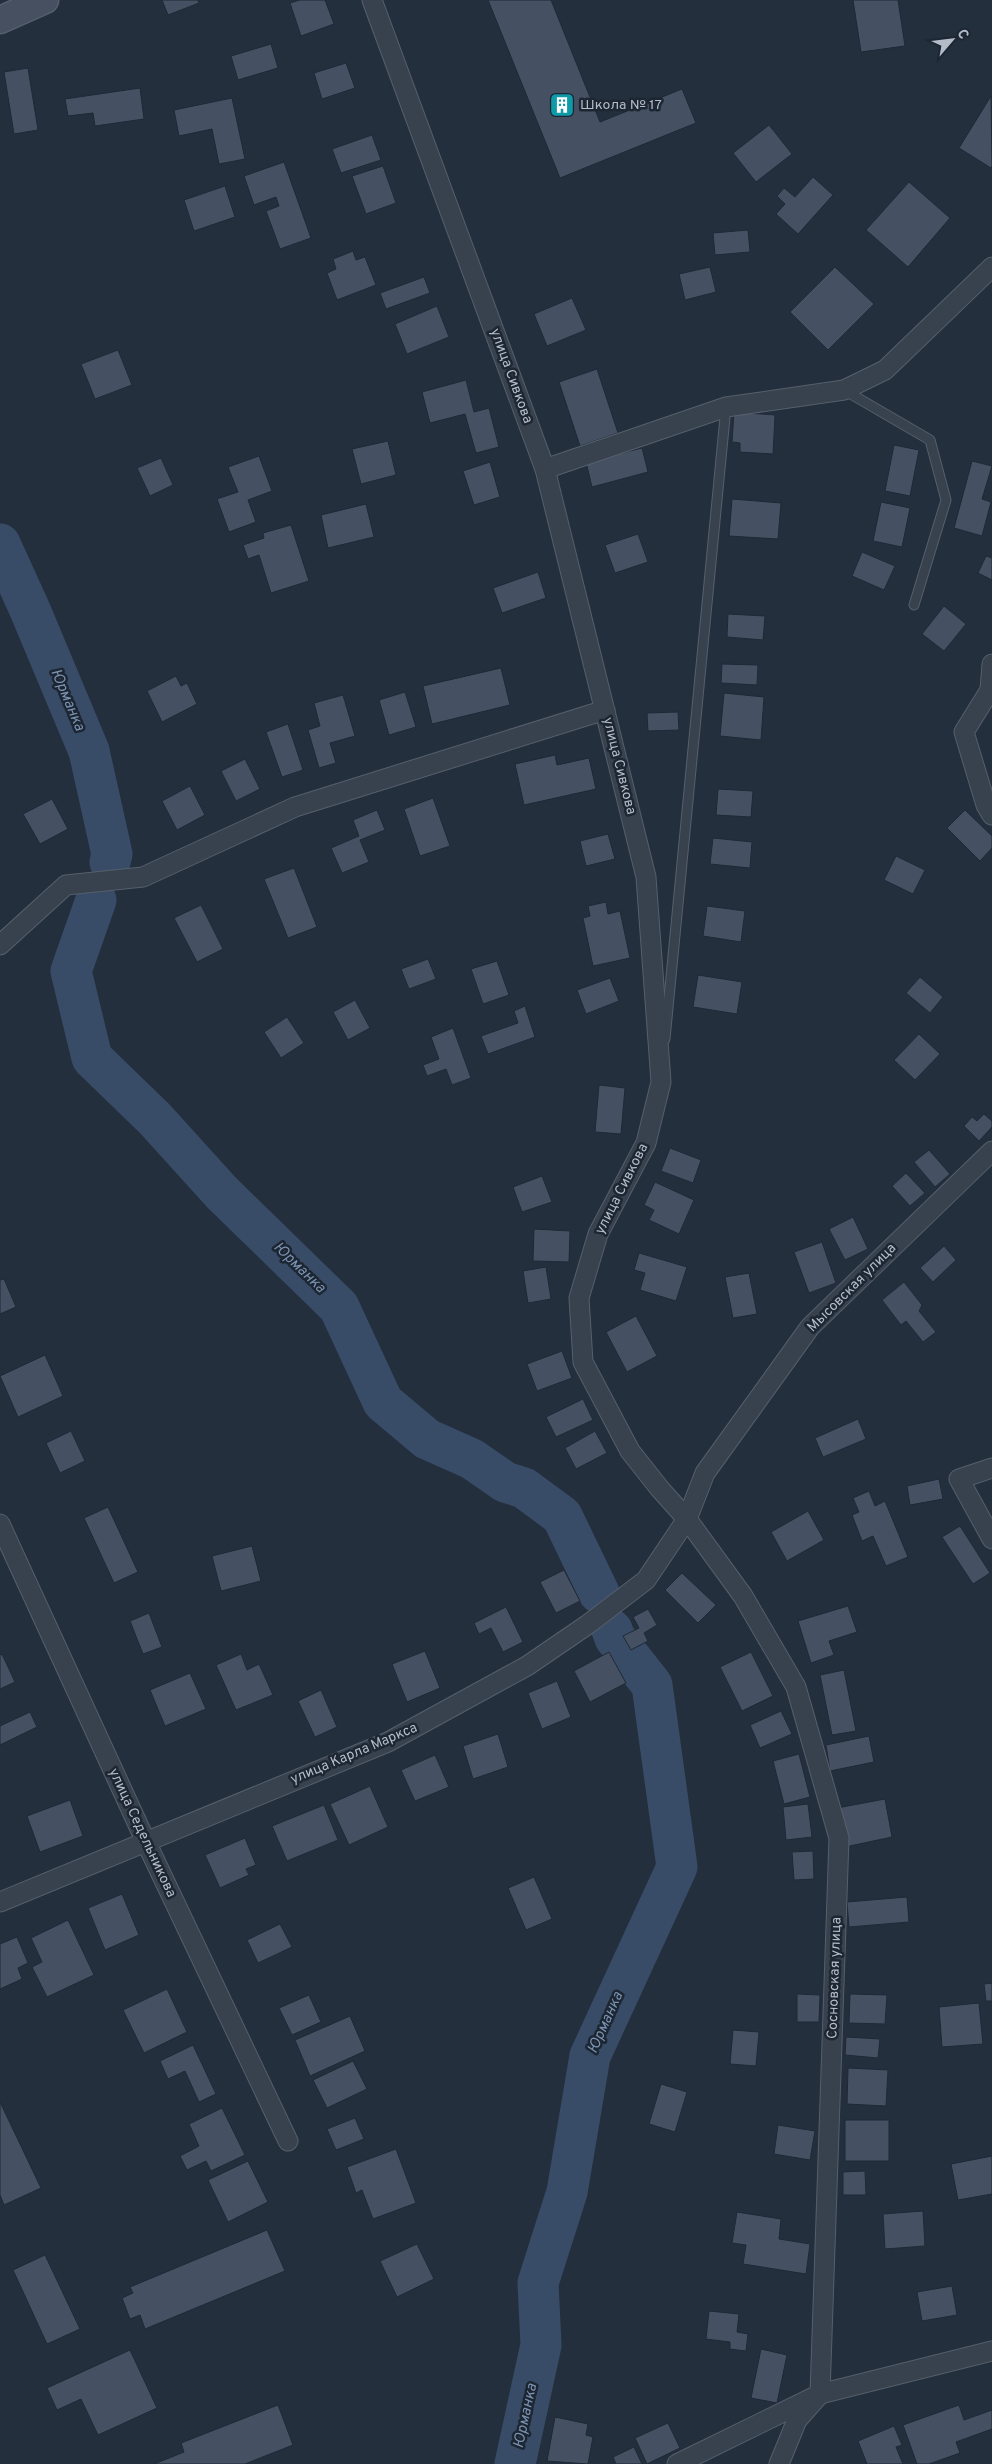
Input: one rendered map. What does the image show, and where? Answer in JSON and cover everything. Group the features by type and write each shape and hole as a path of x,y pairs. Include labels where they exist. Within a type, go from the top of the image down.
{"main road":[{"path":"0,20 45,0"}],"street":[{"name":"улица Сивкова","path":"372,0 545,468 646,877 661,1082 646,1143 598,1234 579,1298 583,1362 630,1451 687,1519"},
{"path":"545,468 726,407 844,390 885,370 992,267"},
{"path":"992,664 990,690 964,732 986,805 992,815"},
{"path":"0,945 66,885 143,877 295,807 605,710"},
{"name":"Мысовская улица","path":"687,1519 705,1472 810,1327 992,1151"},
{"path":"992,1468 959,1479 992,1539"},
{"name":"улица Карла Маркса","path":"0,1902 388,1742 527,1666 587,1625 646,1580 687,1519"},
{"name":"Сосновская улица","path":"687,1519 742,1596 796,1687 840,1838 820,2394"},
{"name":"улица Седельникова","path":"0,1524 146,1842 288,2141"},
{"path":"677,2464 820,2394 992,2351"},
{"path":"779,2464 797,2420 820,2394"}],"lane":[{"path":"844,390 930,440 946,500 914,605"},
{"path":"661,1082 726,407"}],"building":[{"path":"162,0 198,0 199,3 168,15"},
{"path":"300,0 325,0 334,24 301,36 290,3"},
{"name":"Школа № 17","path":"488,0 551,0 600,122 682,89 696,123 560,178"},
{"path":"853,0 898,0 905,46 861,52"},
{"path":"271,44 278,68 238,80 231,56"},
{"path":"346,63 355,88 322,99 314,73"},
{"path":"28,68 38,130 14,134 4,72"},
{"path":"140,88 144,119 95,126 93,113 68,116 65,99"},
{"path":"991,96 992,166 991,168 959,148"},
{"path":"232,98 245,159 219,164 212,129 179,136 174,110"},
{"path":"769,125 792,154 756,182 733,153"},
{"path":"372,135 381,160 341,173 332,149"},
{"path":"284,162 311,238 280,249 266,211 279,206 276,197 254,205 244,176"},
{"path":"383,166 396,203 366,214 352,176"},
{"path":"813,177 833,195 798,234 776,214 785,204 777,196 784,188 795,197"},
{"path":"909,182 950,218 908,267 866,230"},
{"path":"225,186 235,217 194,231 184,200"},
{"path":"748,230 750,252 715,255 713,233"},
{"path":"353,251 356,260 365,257 376,285 337,300 327,273 336,269 333,259"},
{"path":"710,267 716,292 685,300 679,274"},
{"path":"835,267 874,304 828,350 790,312"},
{"path":"424,277 430,293 386,309 380,293"},
{"path":"572,298 586,330 547,346 534,314"},
{"path":"437,306 449,337 407,354 395,324"},
{"path":"118,350 132,385 95,399 81,364"},
{"path":"597,369 618,433 580,446 559,382"},
{"path":"466,380 474,412 489,408 499,447 476,453 465,414 430,423 422,392"},
{"path":"734,412 775,415 773,454 740,452 740,443 732,442"},
{"path":"388,441 396,475 361,484 352,449"},
{"path":"894,445 919,450 910,496 885,491"},
{"path":"642,448 648,472 592,487 586,462"},
{"path":"259,456 272,491 248,500 256,522 229,532 217,499 238,492 228,467"},
{"path":"161,458 173,485 150,496 137,468"},
{"path":"972,461 992,466 982,499 991,502 982,536 954,528"},
{"path":"490,462 500,497 474,505 463,471"},
{"path":"732,499 781,503 778,539 729,536"},
{"path":"881,502 910,508 902,547 873,541"},
{"path":"366,504 374,537 328,548 321,515"},
{"path":"291,525 309,581 271,593 259,555 248,559 243,545 264,538 263,533"},
{"path":"638,534 648,562 615,573 605,545"},
{"path":"862,552 895,566 884,590 852,576"},
{"path":"986,556 992,558 992,580 978,573"},
{"path":"538,572 546,598 502,613 493,588"},
{"path":"944,606 966,624 944,651 922,634"},
{"path":"728,614 765,616 763,640 727,637"},
{"path":"722,664 758,665 757,685 721,683"},
{"path":"501,668 510,705 432,724 423,686"},
{"path":"176,676 181,686 187,683 197,704 162,722 147,691"},
{"path":"405,692 416,727 389,735 379,700"},
{"path":"724,693 764,697 761,740 720,736"},
{"path":"343,695 355,736 330,743 336,763 319,768 308,730 320,726 314,703"},
{"path":"678,712 679,730 648,731 647,713"},
{"path":"288,724 303,770 282,777 266,732"},
{"path":"555,755 557,765 589,758 596,789 524,805 515,764"},
{"path":"245,759 260,789 236,801 221,771"},
{"path":"190,786 205,815 177,830 162,801"},
{"path":"718,789 753,791 751,817 716,815"},
{"path":"433,798 450,846 420,856 404,809"},
{"path":"52,799 68,829 40,844 23,814"},
{"path":"377,810 385,830 360,840 369,862 342,873 331,848 359,836 353,820"},
{"path":"965,810 992,836 992,848 980,861 947,828"},
{"path":"608,834 615,859 586,866 580,841"},
{"path":"713,838 752,842 750,868 710,864"},
{"path":"896,856 925,870 913,894 884,880"},
{"path":"294,868 317,927 288,938 264,879"},
{"path":"606,902 608,914 620,911 630,958 593,966 583,918 590,916 588,906"},
{"path":"201,905 223,949 197,962 174,918"},
{"path":"707,906 745,911 741,942 703,936"},
{"path":"428,959 436,979 409,989 401,969"},
{"path":"497,961 509,995 483,1004 471,969"},
{"path":"698,975 742,982 737,1014 693,1007"},
{"path":"920,977 943,997 930,1013 906,993"},
{"path":"610,978 619,1001 586,1014 577,990"},
{"path":"355,1000 370,1028 348,1040 333,1012"},
{"path":"525,1006 535,1037 488,1054 481,1036 518,1023 514,1011"},
{"path":"287,1017 304,1043 281,1058 264,1032"},
{"path":"453,1028 471,1078 452,1085 446,1069 427,1076 423,1065 439,1059 431,1037"},
{"path":"919,1034 940,1054 915,1080 894,1060"},
{"path":"599,1085 625,1088 621,1134 595,1132"},
{"path":"984,1114 992,1121 992,1127 979,1141 964,1126 972,1117 977,1121"},
{"path":"670,1148 701,1160 693,1183 661,1171"},
{"path":"929,1150 950,1174 935,1187 914,1162"},
{"path":"906,1173 925,1193 910,1206 892,1186"},
{"path":"542,1176 552,1202 522,1212 513,1187"},
{"path":"655,1182 694,1200 679,1234 649,1220 654,1210 644,1205"},
{"path":"853,1217 868,1249 845,1260 829,1229"},
{"path":"534,1229 570,1231 569,1262 533,1261"},
{"path":"822,1242 836,1283 809,1293 794,1252"},
{"path":"944,1246 956,1260 933,1282 920,1268"},
{"path":"639,1253 687,1267 676,1301 640,1290 645,1273 634,1270"},
{"path":"546,1267 551,1299 528,1303 523,1271"},
{"path":"749,1273 757,1314 733,1318 725,1277"},
{"path":"4,1279 16,1307 0,1314 0,1280"},
{"path":"904,1282 922,1305 919,1311 936,1332 923,1342 906,1321 901,1325 882,1300"},
{"path":"636,1316 657,1356 627,1372 606,1332"},
{"path":"562,1351 572,1378 537,1391 527,1364"},
{"path":"45,1355 63,1396 18,1417 0,1376"},
{"path":"583,1399 593,1420 556,1437 546,1417"},
{"path":"858,1419 866,1439 823,1457 815,1438"},
{"path":"71,1431 85,1461 60,1473 46,1443"},
{"path":"595,1431 607,1453 576,1469 565,1448"},
{"path":"939,1479 943,1499 910,1505 907,1486"},
{"path":"869,1491 875,1506 885,1501 908,1557 886,1566 873,1536 862,1541 852,1515 859,1512 853,1498"},
{"path":"108,1507 138,1572 114,1583 84,1518"},
{"path":"808,1511 824,1540 787,1561 771,1532"},
{"path":"960,1526 990,1573 973,1584 942,1537"},
{"path":"252,1546 261,1581 221,1591 212,1556"},
{"path":"564,1570 580,1601 556,1613 540,1582"},
{"path":"682,1573 716,1605 698,1623 665,1590"},
{"path":"848,1606 857,1632 829,1641 834,1655 811,1663 798,1621"},
{"path":"506,1607 523,1642 503,1652 491,1628 479,1634 474,1623"},
{"path":"648,1609 657,1625 644,1633 648,1641 631,1650 623,1636 639,1628 633,1617"},
{"path":"149,1613 162,1647 143,1654 130,1621"},
{"path":"425,1651 440,1688 407,1702 392,1664"},
{"path":"609,1652 626,1683 590,1702 574,1671"},
{"path":"751,1652 773,1696 742,1711 720,1667"},
{"path":"2,1654 15,1682 0,1689 0,1655"},
{"path":"241,1654 247,1670 259,1664 273,1695 236,1710 216,1665"},
{"path":"844,1670 856,1731 832,1735 820,1675"},
{"path":"190,1673 206,1709 165,1726 150,1690"},
{"path":"557,1681 571,1717 542,1729 528,1693"},
{"path":"321,1690 337,1727 315,1737 298,1701"},
{"path":"781,1711 792,1734 760,1748 750,1725"},
{"path":"30,1712 37,1727 0,1745 0,1726"},
{"path":"498,1734 508,1767 473,1779 463,1746"},
{"path":"869,1736 874,1762 830,1771 826,1745"},
{"path":"799,1754 810,1797 784,1804 773,1761"},
{"path":"435,1755 449,1787 415,1801 401,1770"},
{"path":"370,1786 388,1827 349,1845 330,1804"},
{"path":"885,1799 892,1837 845,1847 837,1808"},
{"path":"70,1800 83,1836 40,1852 27,1816"},
{"path":"808,1804 812,1837 786,1840 783,1807"},
{"path":"324,1805 338,1840 287,1861 272,1826"},
{"path":"245,1838 256,1865 246,1869 249,1875 220,1888 205,1855"},
{"path":"813,1851 814,1879 794,1880 792,1852"},
{"path":"534,1877 552,1919 526,1930 508,1888"},
{"path":"122,1894 139,1935 105,1950 88,1908"},
{"path":"907,1897 909,1922 849,1927 847,1902"},
{"path":"68,1920 94,1975 47,1997 32,1967 42,1962 31,1938"},
{"path":"280,1924 292,1947 258,1963 247,1940"},
{"path":"17,1937 28,1963 18,1968 22,1979 0,1989 0,1944"},
{"path":"992,1983 992,2001 986,2001 984,1984"},
{"path":"167,1989 187,2032 144,2053 123,2010"},
{"path":"797,1994 820,1995 819,2022 797,2022"},
{"path":"850,1994 887,1995 885,2024 849,2023"},
{"path":"309,1995 321,2022 292,2035 279,2008"},
{"path":"979,2003 983,2044 942,2047 939,2007"},
{"path":"350,2016 365,2051 310,2076 295,2040"},
{"path":"733,2030 759,2032 756,2066 730,2064"},
{"path":"846,2037 880,2039 878,2058 845,2055"},
{"path":"193,2045 216,2094 199,2102 185,2071 168,2079 160,2061"},
{"path":"353,2061 367,2089 327,2108 313,2080"},
{"path":"848,2068 888,2070 886,2106 847,2104"},
{"path":"661,2084 687,2092 675,2132 649,2124"},
{"path":"0,2102 41,2188 4,2205 0,2195"},
{"path":"222,2108 245,2155 211,2171 206,2161 187,2170 180,2156 199,2146 189,2124"},
{"path":"355,2118 364,2139 336,2150 327,2129"},
{"path":"845,2120 889,2120 889,2161 845,2161"},
{"path":"778,2125 815,2131 810,2160 774,2154"},
{"path":"396,2149 416,2203 373,2219 362,2190 356,2193 347,2167"},
{"path":"992,2156 992,2194 958,2200 951,2164"},
{"path":"248,2161 268,2202 228,2222 208,2180"},
{"path":"865,2171 866,2195 843,2195 843,2172"},
{"path":"923,2211 925,2246 885,2249 883,2214"},
{"path":"737,2212 781,2219 779,2239 810,2244 806,2274 743,2264 746,2245 732,2243"},
{"path":"267,2230 285,2271 145,2329 140,2315 130,2319 122,2298 133,2293 130,2287"},
{"path":"417,2244 434,2279 397,2297 380,2261"},
{"path":"45,2255 80,2329 47,2344 13,2270"},
{"path":"952,2286 957,2315 922,2321 917,2292"},
{"path":"709,2311 739,2314 737,2332 748,2334 746,2351 730,2349 730,2342 706,2339"},
{"path":"761,2349 787,2355 777,2403 751,2398"},
{"path":"130,2350 157,2408 98,2435 81,2399 57,2410 47,2388"},
{"path":"278,2405 293,2445 245,2464 154,2464 184,2452 181,2443"},
{"path":"959,2405 964,2420 992,2410 992,2429 956,2442 960,2453 929,2464 917,2464 903,2425"},
{"path":"555,2417 588,2424 586,2435 593,2437 588,2464 547,2461"},
{"path":"668,2423 680,2448 647,2464 635,2438"},
{"path":"894,2426 902,2445 896,2447 903,2464 867,2464 858,2441"},
{"path":"634,2447 642,2464 616,2464 613,2457"}],"waterway":[{"name":"Юрманка","path":"0,544 89,751 112,854 110,862"},
{"name":"Юрманка","path":"96,900 71,971 92,1058 155,1119 222,1193 339,1307 383,1402 427,1439 472,1459 505,1482 524,1488 562,1516 599,1593"},
{"name":"Юрманка","path":"515,2464 541,2345 538,2283 567,2192 590,2056 677,1867 652,1685 615,1638 612,1630"}],"place":[{"name":"Школа № 17","path":"562,105"}]}
